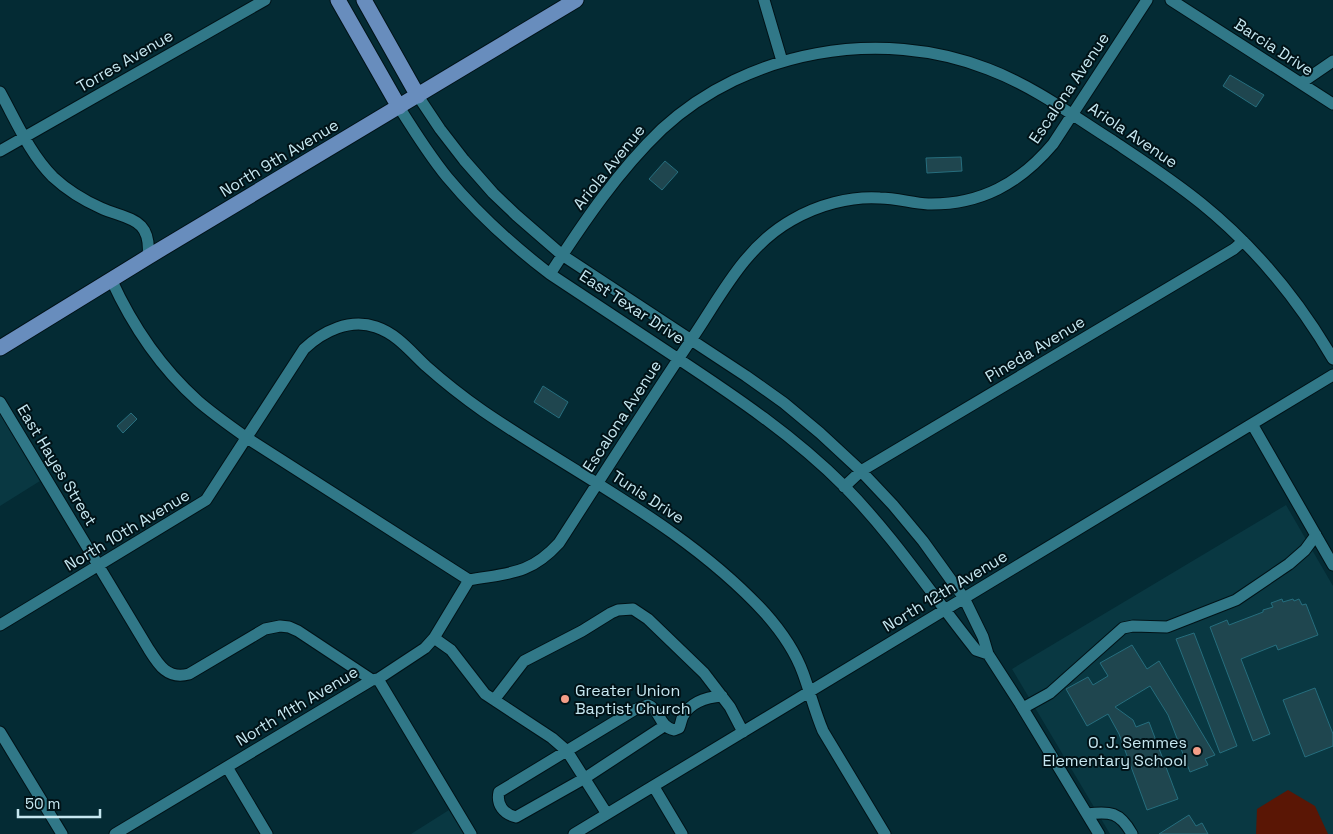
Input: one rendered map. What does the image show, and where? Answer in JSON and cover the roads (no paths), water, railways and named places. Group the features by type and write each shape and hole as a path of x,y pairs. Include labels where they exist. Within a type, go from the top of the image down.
{"main road":[{"name":"East Texar Drive","path":"338,0 399,107"},
{"name":"East Texar Drive","path":"364,0 418,96"},
{"name":"North 9th Avenue","path":"0,348 148,256 576,0"}],"street":[{"name":"Torres Avenue","path":"0,151 265,0"},
{"path":"764,0 782,61"},
{"name":"Escalona Avenue","path":"469,580 521,571 541,560 559,543 731,277 763,240 793,219 836,203 878,198 935,204 968,200 989,194 1018,178 1040,160 1053,144 1147,0"},
{"name":"Barcia Drive","path":"1171,0 1333,104"},
{"name":"Ariola Avenue","path":"550,274 616,179 664,128 696,102 742,77 782,61 812,54 867,48 898,49 931,53 973,63 1012,79 1036,91 1168,178 1203,205 1243,241 1278,279 1304,314 1333,359"},
{"path":"1301,83 1333,61"},
{"path":"0,92 39,161 52,176 70,191 91,204 138,222 148,239 148,256"},
{"name":"East Texar Drive","path":"418,96 452,144 487,186 516,215 562,255 784,403 861,471 923,541 964,598 983,637 988,654"},
{"name":"East Texar Drive","path":"399,107 422,143 464,197 499,232 550,274 736,396 778,427 844,487 901,550 976,650 988,654"},
{"name":"Pineda Avenue","path":"844,487 861,471 1234,249 1243,241"},
{"path":"111,279 136,329 158,357 197,400 247,438 469,580"},
{"name":"Tunis Drive","path":"247,438 304,349 324,333 347,325 362,324 380,328 396,337 442,380 482,410 678,536 712,562 766,614 795,654 823,730 885,834"},
{"name":"North 12th Avenue","path":"574,834 1333,375"},
{"name":"East Hayes Street","path":"0,402 148,648 160,667 167,673 176,676 189,674 265,629 274,626 290,627 298,630 375,679"},
{"path":"1252,424 1333,565"},
{"name":"North 10th Avenue","path":"0,625 206,500 247,438"},
{"path":"1023,708 1050,692 1123,628 1133,626 1166,627 1236,600 1289,564 1305,550 1316,535"},
{"name":"North 11th Avenue","path":"115,834 425,648 434,638 469,580"},
{"path":"494,700 524,661 618,610 633,609 648,619 704,673 730,707 743,732"},
{"path":"434,638 452,650 484,694 552,738 567,751 607,814"},
{"path":"988,654 1023,708 1098,834"},
{"path":"375,679 471,834"},
{"path":"664,726 585,778 516,817 507,815 501,806 498,797 499,792 634,710 648,705 654,708 664,726 674,730 679,728 682,717 694,705 707,698 722,696"},
{"path":"0,732 62,834"},
{"path":"227,767 267,834"},
{"path":"654,787 682,834"},
{"path":"1087,814 1109,812 1117,815 1132,834"}],"place":[{"name":"Greater Union Baptist Church","path":"565,699"},
{"name":"O. J. Semmes Elementary School","path":"1197,751"}]}
